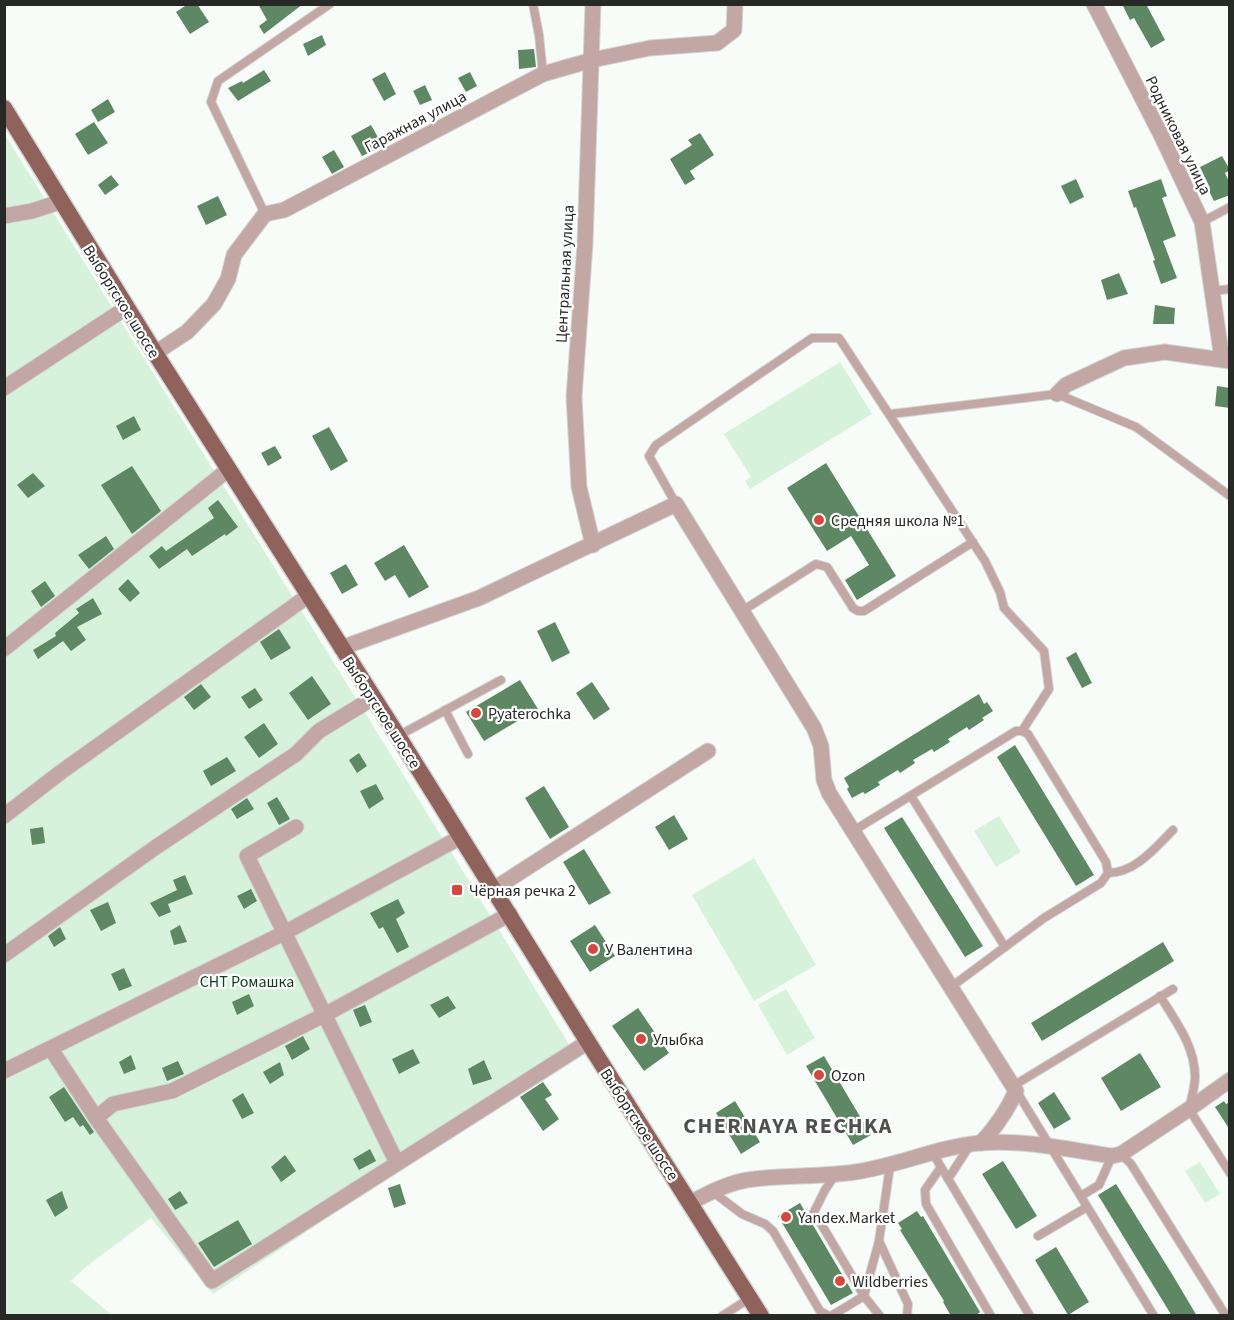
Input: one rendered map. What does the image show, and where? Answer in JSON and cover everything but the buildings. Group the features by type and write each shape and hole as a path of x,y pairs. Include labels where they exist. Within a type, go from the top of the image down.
{"main road":[{"name":"Выборгское шоссе","path":"4,108 154,353 398,736 761,1316"}],"street":[{"name":"Центральная улица","path":"593,4 585,244 574,397 579,487 593,544"},
{"name":"Гаражная улица","path":"265,214 284,210 543,74 592,60 650,48 717,43 734,30 735,4"},
{"name":"Родниковая улица","path":"1094,4 1161,135 1202,222 1212,291 1226,360"},
{"path":"4,216 32,211 60,202"},
{"path":"154,353 187,332 214,304 228,279 234,255 265,214"},
{"path":"4,388 126,308"},
{"path":"1057,394 1066,385 1124,358 1165,352 1226,360"},
{"path":"4,650 229,469"},
{"path":"341,648 479,598 676,504 814,728 821,746 824,780 829,793 1014,1088 1008,1108 994,1130 975,1144"},
{"path":"4,816 61,772 308,596"},
{"path":"4,956 156,847 296,754 319,731 373,698"},
{"path":"494,889 708,751"},
{"path":"296,827 247,856 397,1163"},
{"path":"4,1071 284,933 461,837"},
{"path":"96,1118 113,1104 172,1091 326,1014 510,914"},
{"path":"51,1049 96,1118 212,1281 588,1042"},
{"path":"690,1203 711,1191 753,1179 836,1174 890,1166 932,1152 975,1144 1006,1143 1117,1155 1190,1109 1230,1080"}],"lane":[{"path":"265,214 211,102 218,81 330,4"},
{"path":"533,4 543,74"},
{"path":"1202,222 1230,207"},
{"path":"1212,291 1230,289"},
{"path":"676,504 649,456 656,445 812,338 839,338 973,542 995,582 1004,608 1044,651 1049,689 1022,731"},
{"path":"891,414 1057,394 1136,427 1230,496"},
{"path":"742,611 816,564 822,564 827,567 853,608 864,611 973,542"},
{"path":"398,736 501,680"},
{"path":"445,710 468,753"},
{"path":"853,831 1016,731 1028,734 1106,862 1108,873 1101,883 1044,918 951,987"},
{"path":"910,796 1005,947"},
{"path":"1108,873 1120,873 1148,856 1173,830"},
{"path":"1154,1316 1014,1088 1173,989"},
{"path":"1160,996 1190,1045 1194,1059 1195,1078 1190,1109 1230,1173"},
{"path":"948,1179 975,1144"},
{"path":"932,1152 1030,1316"},
{"path":"1081,1196 1099,1185 1117,1155 1131,1164 1226,1316"},
{"path":"711,1191 742,1214 765,1224 773,1231 820,1311 830,1316 864,1296 879,1241 890,1166"},
{"path":"941,1167 925,1190 926,1204 991,1316"},
{"path":"836,1174 814,1212 864,1296 880,1316"},
{"path":"1038,1236 1087,1207"},
{"path":"879,1241 908,1304 907,1316"},
{"path":"722,1316 750,1298"}],"green space":[{"name":"СНТ Ромашка","path":"4,133 573,1051 433,1148 213,1294 151,1218 87,1266 71,1281 112,1315 5,1315"},
{"path":"840,362 872,414 750,489 745,481 751,477 724,434"},
{"path":"999,816 1021,852 996,867 974,831"},
{"path":"754,858 816,965 754,1001 692,895"},
{"path":"786,989 815,1038 787,1055 758,1005"},
{"path":"1200,1162 1220,1194 1205,1203 1185,1171"}],"place":[{"name":"Средняя школа №1","path":"819,520"},
{"name":"Pyaterochka","path":"476,713"},
{"name":"Чёрная речка 2","path":"457,890"},
{"name":"У Валентина","path":"593,949"},
{"name":"Улыбка","path":"641,1039"},
{"name":"Ozon","path":"819,1075"},
{"name":"Yandex.Market","path":"786,1217"},
{"name":"Wildberries","path":"840,1281"}],"district":[{"name":"CHERNAYA RECHKA","path":"788,1125"}]}
